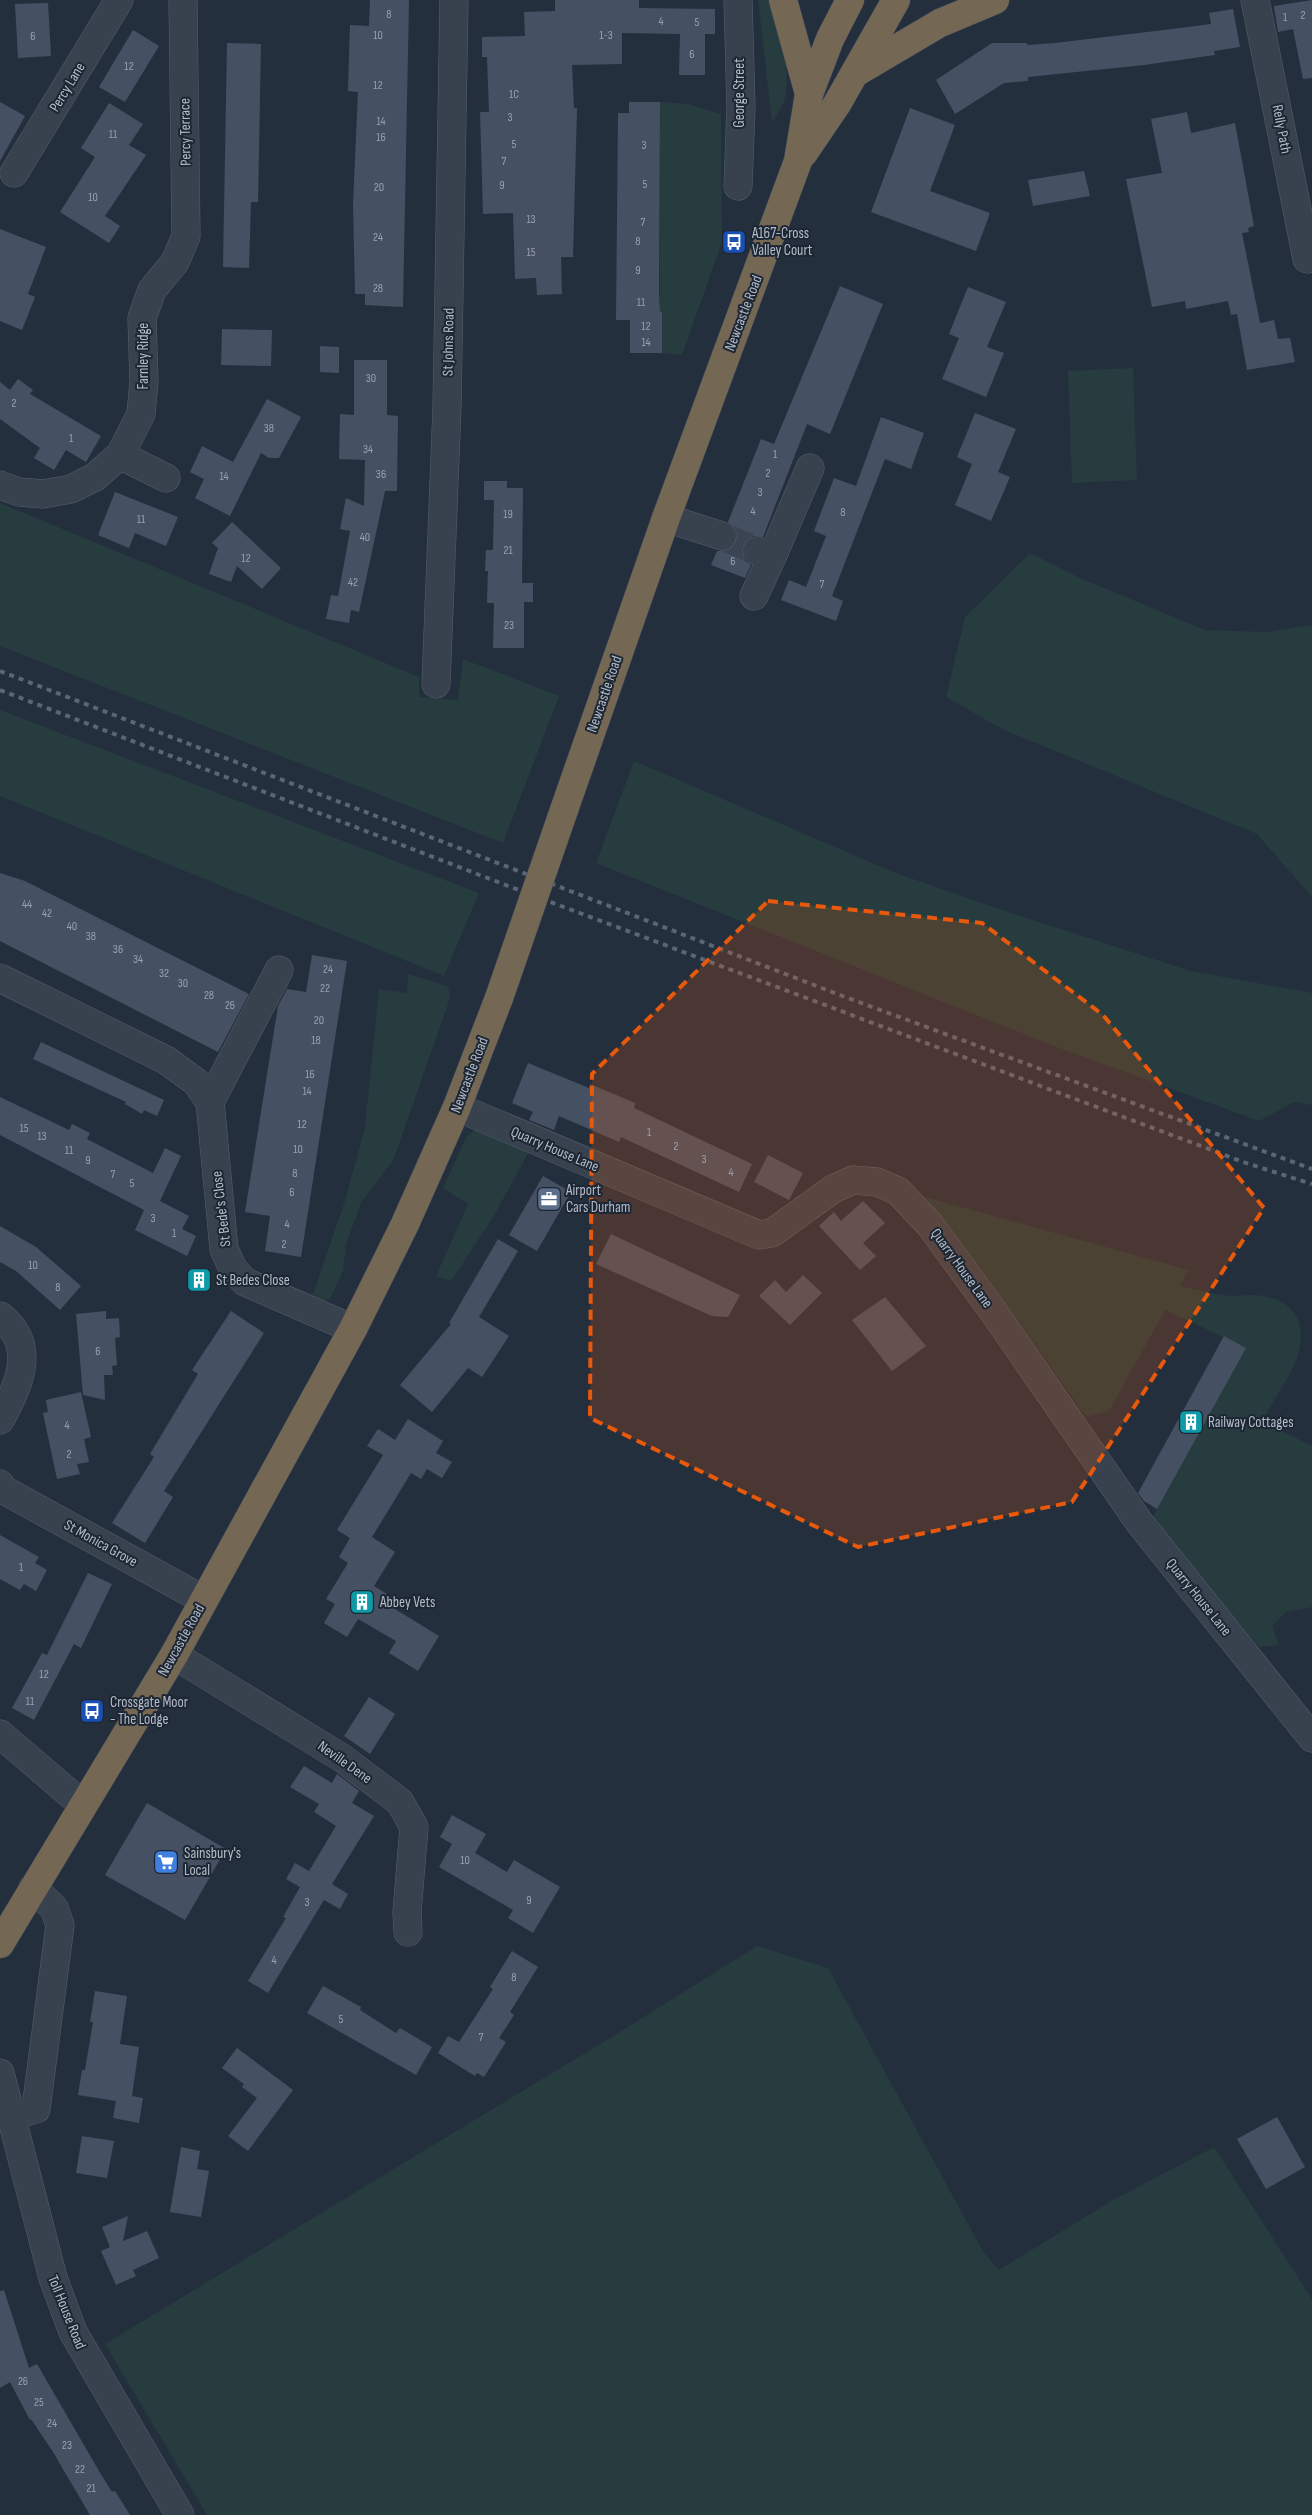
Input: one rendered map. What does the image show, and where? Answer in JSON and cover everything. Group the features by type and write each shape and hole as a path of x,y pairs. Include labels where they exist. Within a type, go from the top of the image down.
{"highway":[{"path":"783,0 809,94"},
{"name":"Newcastle Road","path":"0,1944 174,1655 353,1329 405,1224 457,1107 499,998 666,518 798,161 809,94 830,39 850,0"},
{"name":"Newcastle Road","path":"798,161 856,72 896,0"},
{"path":"856,72 940,23 995,0"}],"street":[{"name":"Percy Lane","path":"14,173 119,0"},
{"name":"Percy Terrace","path":"175,262 186,236 183,0"},
{"name":"St Johns Road","path":"436,684 447,407 454,0"},
{"name":"George Street","path":"738,0 741,107 738,186"},
{"name":"Relly Path","path":"1255,0 1307,259"},
{"name":"Farnley Ridge","path":"0,485 19,492 43,494 71,489 95,477 120,455 141,414 144,382 142,318 152,290 175,262"},
{"path":"120,455 166,478"},
{"path":"754,596 765,554 810,468"},
{"path":"666,518 722,536"},
{"path":"210,1102 279,970"},
{"name":"St Bede's Close","path":"0,978 166,1060 196,1082 210,1102 224,1249 233,1269 245,1282 353,1329"},
{"name":"Quarry House Lane","path":"457,1107 759,1235 772,1233 833,1188 853,1180 877,1182 898,1191 930,1225 993,1311 1139,1522 1312,1738"},
{"path":"0,1316 13,1326 24,1358 16,1391 0,1420"},
{"name":"St Monica Grove","path":"0,1484 2,1489 204,1600"},
{"name":"Neville Dene","path":"174,1655 342,1758 400,1802 414,1827 407,1912 408,1932"},
{"path":"0,1734 83,1805"},
{"path":"6,2104 36,2109 60,1925 54,1908 33,1888"},
{"name":"Toll House Road","path":"0,2073 6,2104 53,2278 73,2332 180,2515"}],"highlighted area":[{"path":"768,901 982,923 1103,1015 1264,1208 1072,1502 858,1547 590,1418 592,1074"}],"green space":[{"path":"758,0 775,0 785,48 787,75 785,98 772,122"},
{"path":"660,102 689,104 721,114 722,242 682,355 662,353 662,312 660,312"},
{"path":"1133,368 1137,480 1072,483 1068,371"},
{"path":"0,503 419,677 419,697 458,700 463,659 559,696 503,843 0,646"},
{"path":"1030,553 1080,578 1205,630 1268,632 1312,625 1312,897 1257,834 1002,729 946,697 965,617"},
{"path":"0,710 479,893 444,976 0,796"},
{"path":"634,761 893,872 999,909 1191,971 1312,993 1312,1105 1294,1102 1259,1121 1054,1046 596,863"},
{"path":"408,974 447,986 450,993 448,1004 393,1161 362,1201 346,1244 343,1271 330,1299 324,1301 312,1297 345,1201 365,1127 379,989 407,993"},
{"path":"474,1130 483,1130 531,1148 494,1216 451,1281 436,1276 468,1204 443,1188 467,1136"},
{"path":"925,1197 1189,1270 1179,1286 1228,1296 1264,1296 1285,1304 1292,1311 1300,1329 1301,1341 1298,1354 1287,1379 1262,1421 1312,1446 1312,1607 1286,1612 1272,1626 1279,1645 1259,1647 1151,1520 1245,1347 1165,1310 1109,1411 1086,1417 1002,1298"},
{"path":"757,1946 828,1968 984,2253 999,2270 1113,2200 1214,2147 1312,2299 1312,2515 207,2515 105,2344 615,2035"}],"building":[{"path":"370,0 409,0 403,307 365,305 365,294 355,294 353,204 358,92 348,91 350,25 369,26"},
{"path":"555,0 639,0 639,8 715,9 715,34 705,34 705,75 679,75 680,34 622,33 622,64 572,65 574,108 577,108 573,257 561,257 562,294 537,295 536,278 515,279 513,213 483,214 480,112 489,112 487,57 482,57 482,37 525,36 524,12 555,11"},
{"path":"1312,0 1312,78 1303,79 1293,29 1278,32 1274,6"},
{"path":"48,3 51,56 18,58 15,4"},
{"path":"1233,9 1240,47 1214,51 1215,55 1144,65 1028,77 1028,81 1004,83 955,114 936,80 992,43 1027,43 1027,45 1055,43 1211,24 1209,13"},
{"path":"133,30 159,46 125,102 99,87"},
{"path":"227,43 261,44 258,202 251,202 249,268 223,267"},
{"path":"0,102 25,116 0,161"},
{"path":"629,102 660,102 659,292 660,312 662,312 662,353 630,353 630,320 616,320 618,113 629,113"},
{"path":"109,103 143,124 129,145 146,155 105,216 120,226 109,243 60,212 95,157 81,148"},
{"path":"910,108 955,125 930,191 990,213 976,251 871,212"},
{"path":"1187,112 1191,133 1235,123 1254,226 1248,228 1249,232 1242,233 1260,323 1274,320 1278,339 1290,338 1295,362 1247,370 1237,314 1231,315 1228,301 1186,309 1185,301 1152,307 1126,179 1162,173 1151,119"},
{"path":"1084,171 1090,196 1033,206 1028,180"},
{"path":"0,229 46,247 28,294 35,297 22,330 0,321"},
{"path":"840,286 883,304 830,434 807,424 763,537 754,536 747,539 743,545 742,554 745,561 751,565 745,578 711,565 717,551 726,551 732,548 737,541 737,532 728,522 761,439 774,444"},
{"path":"968,287 1006,302 987,347 1004,353 986,397 942,379 959,338 949,334"},
{"path":"222,329 272,330 271,366 221,365"},
{"path":"320,346 339,347 339,373 320,372"},
{"path":"354,360 387,360 387,415 398,416 397,491 385,491 359,612 351,610 349,623 326,619 331,595 338,596 350,531 340,529 346,498 364,506 365,460 339,459 340,414 354,415"},
{"path":"18,379 33,390 30,394 101,436 86,462 66,450 54,470 34,458 40,448 0,419 0,382 10,390"},
{"path":"267,399 301,417 279,458 269,458 261,453 230,516 195,498 204,479 190,472 202,446 233,462"},
{"path":"975,413 1016,429 998,472 1010,477 991,521 955,505 972,464 957,457"},
{"path":"881,417 924,433 911,469 885,459 832,596 843,601 836,621 781,600 789,580 806,587 826,536 814,531 834,478 856,486"},
{"path":"484,481 507,481 507,488 523,488 522,583 533,583 533,602 524,602 524,648 493,648 494,603 487,603 488,571 485,571 486,550 493,550 494,500 484,500"},
{"path":"115,492 178,517 166,546 135,533 129,548 98,535"},
{"path":"232,522 281,568 262,589 237,566 231,582 209,574 218,548 212,543"},
{"path":"0,873 25,881 249,994 218,1052 0,941"},
{"path":"312,955 347,961 301,1257 265,1251 270,1216 245,1212 278,1006 287,989 306,992"},
{"path":"41,1042 164,1100 157,1116 144,1110 142,1114 125,1104 126,1102 33,1059"},
{"path":"528,1063 589,1088 590,1084 635,1103 634,1108 752,1164 739,1192 621,1137 619,1142 559,1116 554,1130 529,1120 533,1112 512,1103"},
{"path":"0,1097 69,1130 72,1124 90,1133 87,1139 153,1173 165,1148 181,1156 160,1201 189,1216 182,1229 196,1236 187,1256 135,1230 144,1210 0,1135"},
{"path":"768,1155 803,1173 789,1200 754,1182"},
{"path":"543,1176 571,1192 537,1251 509,1235"},
{"path":"863,1201 885,1223 863,1243 876,1256 860,1270 819,1226 834,1212 841,1221"},
{"path":"0,1226 36,1247 81,1286 60,1310 16,1271 0,1262"},
{"path":"611,1234 740,1295 728,1317 712,1316 596,1264"},
{"path":"498,1239 518,1251 479,1317 509,1336 482,1377 468,1368 432,1412 400,1385 451,1324 449,1323"},
{"path":"803,1275 822,1293 790,1325 759,1296 775,1280 786,1292"},
{"path":"885,1297 926,1346 892,1371 852,1320"},
{"path":"106,1311 106,1319 119,1318 120,1337 115,1338 117,1365 112,1366 113,1375 104,1375 105,1400 83,1395 76,1314"},
{"path":"231,1311 264,1333 164,1491 173,1497 145,1543 112,1523 154,1457 150,1454 198,1374 192,1370"},
{"name":"Railway Cottages","path":"1224,1336 1246,1348 1157,1509 1144,1501 1138,1493"},
{"path":"81,1392 91,1437 84,1439 89,1462 77,1464 80,1474 57,1479 43,1413 48,1412 46,1400"},
{"path":"408,1419 443,1441 436,1453 452,1462 442,1478 427,1469 421,1479 411,1473 372,1537 395,1552 374,1586 395,1599 390,1606 439,1636 418,1671 389,1653 396,1641 358,1619 347,1637 324,1623 335,1604 326,1599 348,1563 339,1557 350,1538 337,1530 383,1455 367,1446 378,1429 395,1440"},
{"path":"0,1535 39,1557 35,1563 47,1570 36,1591 24,1584 20,1590 0,1579"},
{"path":"88,1573 112,1584 81,1648 74,1644 34,1720 12,1708 42,1653 47,1655"},
{"path":"369,1697 395,1714 370,1754 344,1736"},
{"path":"304,1766 332,1783 337,1774 359,1791 352,1803 374,1816 332,1884 348,1894 340,1909 324,1900 268,1993 248,1981 286,1918 283,1917 300,1887 286,1879 295,1863 309,1871 336,1826 314,1812 319,1804 290,1787"},
{"name":"Sainsbury's Local","path":"147,1803 226,1849 185,1920 105,1875"},
{"path":"452,1815 486,1834 475,1853 507,1872 514,1860 560,1887 533,1933 508,1918 513,1910 439,1867 452,1844 440,1837"},
{"path":"512,1951 538,1967 510,2012 514,2015 499,2038 506,2042 484,2077 477,2073 475,2076 438,2053 448,2036 459,2042 493,1989 490,1987"},
{"path":"323,1986 361,2007 360,2010 396,2033 400,2028 432,2047 416,2075 307,2013"},
{"path":"95,1991 127,1996 120,2044 139,2047 132,2096 143,2098 139,2123 113,2118 116,2101 78,2095 82,2070 85,2070 93,2022 90,2022"},
{"path":"237,2048 293,2090 248,2151 228,2136 257,2098 242,2087 244,2084 222,2068"},
{"path":"1277,2117 1305,2167 1266,2189 1237,2139"},
{"path":"82,2136 114,2141 107,2178 76,2173"},
{"path":"181,2147 200,2151 197,2169 209,2171 201,2217 170,2212"},
{"path":"128,2216 123,2241 147,2231 159,2258 133,2270 136,2276 116,2285 101,2251 110,2247 102,2227"},
{"path":"4,2290 29,2368 37,2364 99,2471 112,2492 115,2491 130,2515 90,2515 53,2452 30,2420 10,2382 0,2388 0,2291"}],"tunnel":[{"path":"722,536 757,551"}],"railway":[{"path":"0,671 845,997 1312,1169"},
{"path":"0,690 529,894 1246,1163 1312,1184"}],"place":[{"name":"A167-Cross Valley Court","path":"734,242"},
{"name":"Airport Cars Durham","path":"549,1199"},
{"name":"St Bedes Close","path":"199,1280"},
{"name":"Railway Cottages","path":"1191,1422"},
{"name":"Abbey Vets","path":"362,1602"},
{"name":"Crossgate Moor - The Lodge","path":"92,1711"},
{"name":"Sainsbury's Local","path":"166,1862"}]}
